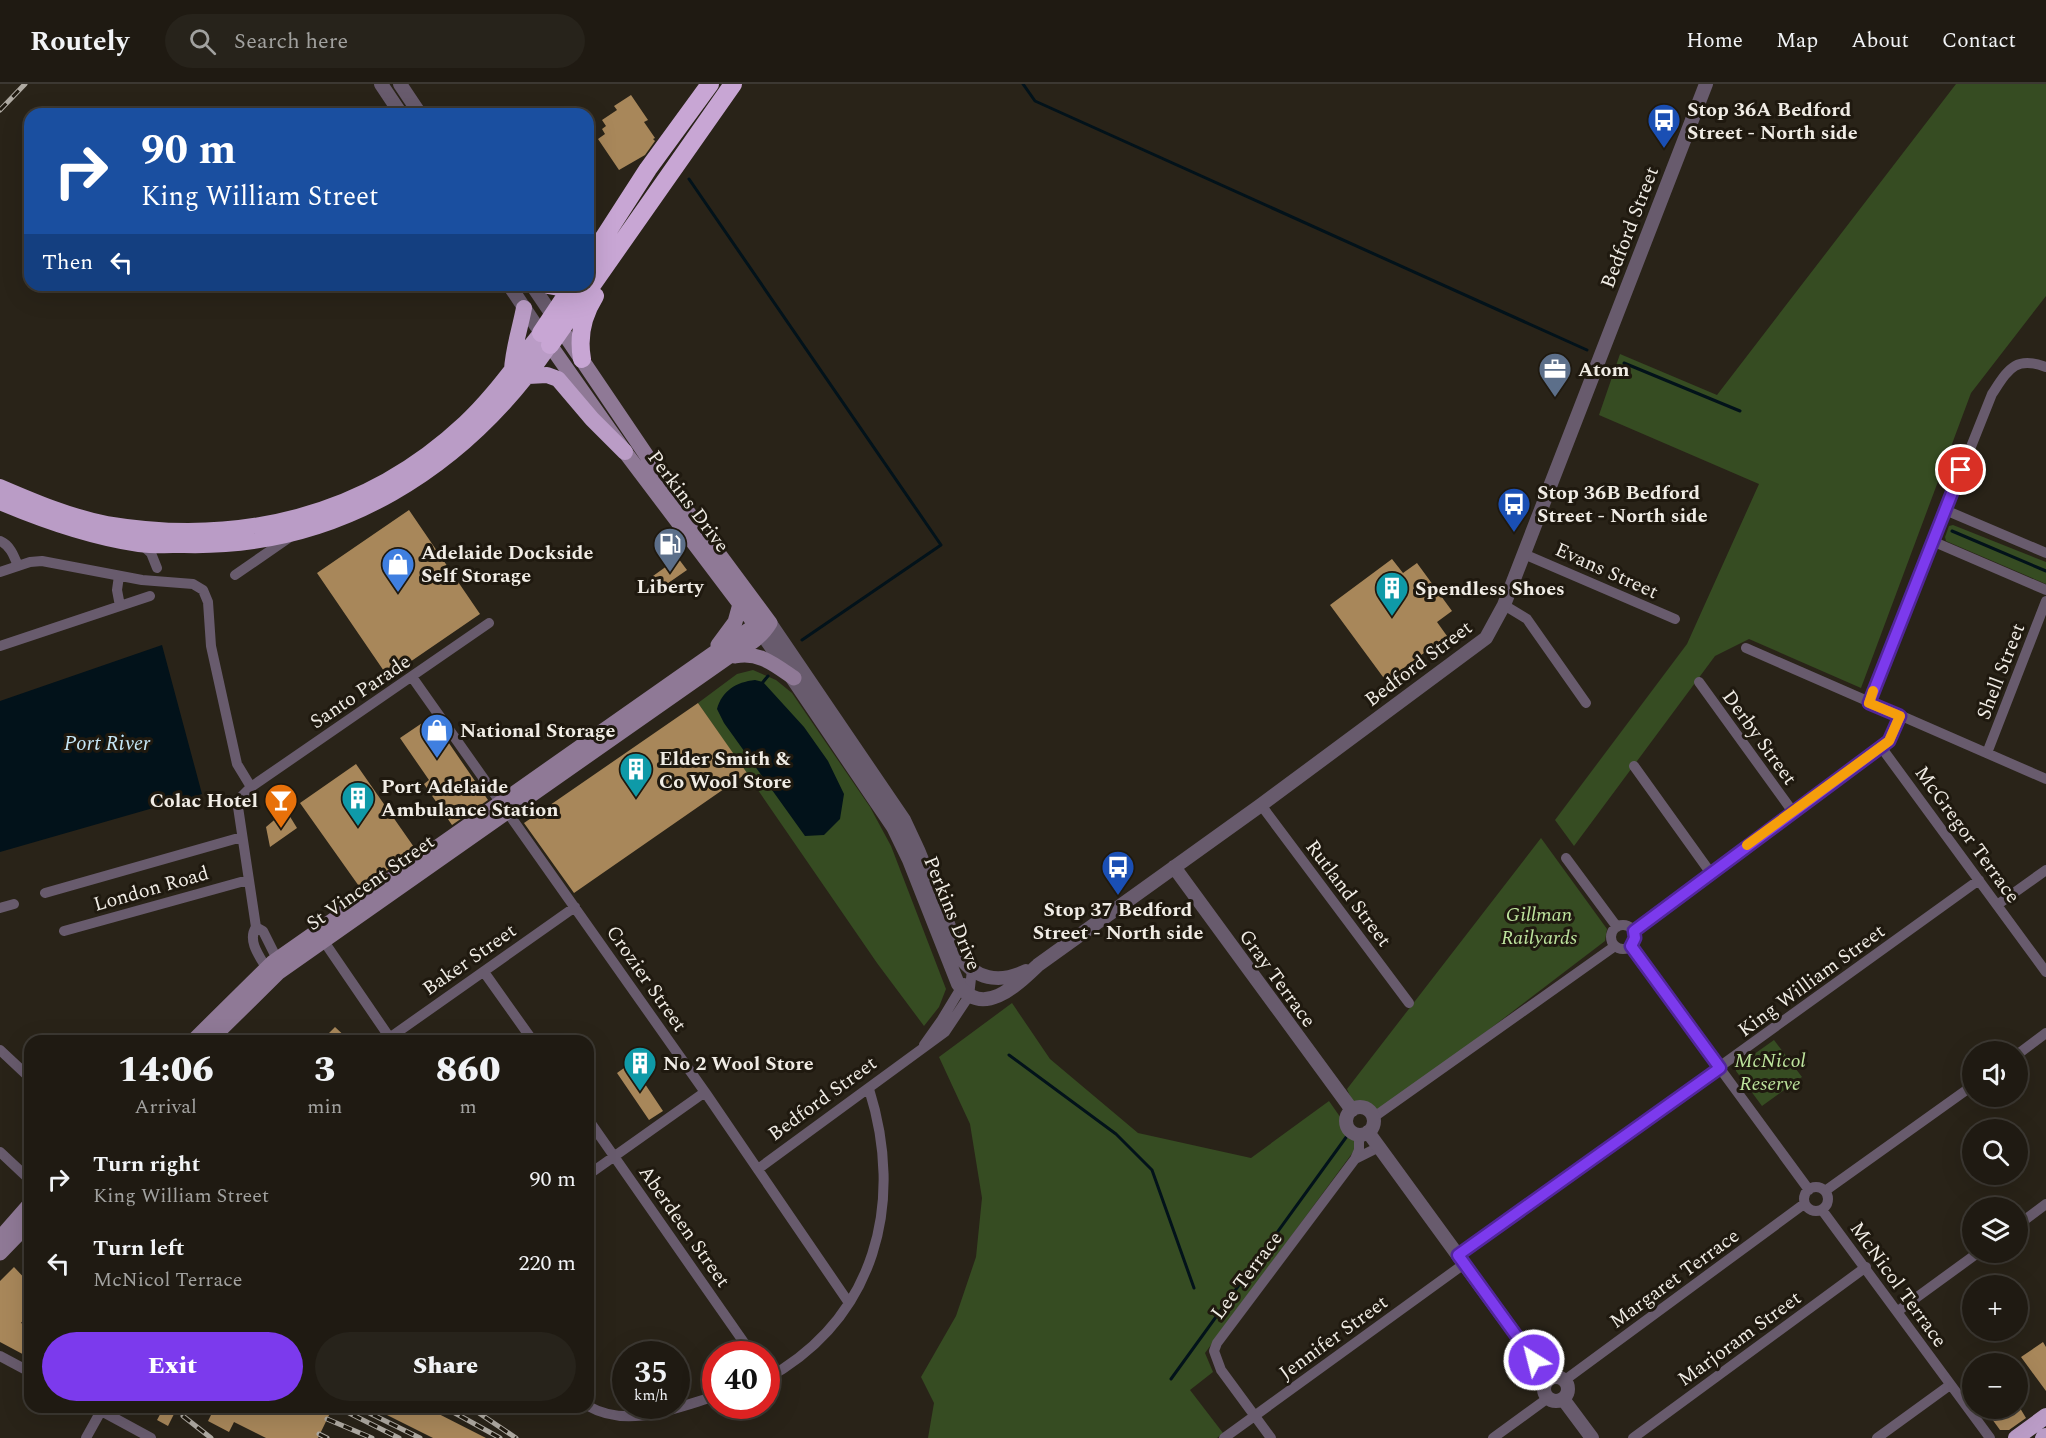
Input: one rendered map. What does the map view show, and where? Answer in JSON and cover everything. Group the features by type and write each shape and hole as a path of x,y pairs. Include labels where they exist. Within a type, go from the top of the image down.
{"highway":[{"path":"594,253 658,154 710,84"},
{"path":"594,276 631,229 733,84"},
{"path":"582,359 580,339 589,307 627,246 631,229"},
{"path":"557,323 570,291"},
{"path":"0,502 53,524 140,544 207,546 258,541 296,533 344,518 390,495 439,465 498,412 528,376 546,339 582,291"},
{"path":"512,370 513,352 524,308"},
{"path":"0,487 52,509 106,524 206,532 256,527 295,519 331,506 388,480 428,453 466,422 491,397 512,370 546,339"},
{"path":"528,376 547,375 558,379 592,419 625,452"},
{"path":"2016,1438 2046,1416"}],"main road":[{"name":"Perkins Drive","path":"557,323 763,628"},
{"name":"Perkins Drive","path":"546,339 625,452 740,604 763,628"},
{"path":"740,604 738,616 718,645 722,654 758,655 794,678"},
{"name":"St Vincent Street","path":"200,1035 275,967 722,654 763,628"},
{"name":"St Vincent Street","path":"214,1035 275,967 323,940 504,806"},
{"path":"2,1242 24,1212"},
{"path":"2,1242 24,1226"}],"street":[{"path":"381,84 397,108"},
{"path":"400,84 416,108"},
{"name":"Bedford Street","path":"1038,964 1261,805 1476,645 1494,627 1706,84"},
{"name":"Perkins Drive","path":"513,291 546,339"},
{"name":"Perkins Drive","path":"536,291 557,323"},
{"path":"1869,703 1992,394 2011,368 2023,362 2029,361 2046,367"},
{"path":"1945,510 2046,553"},
{"path":"235,575 296,533"},
{"path":"0,541 5,543 18,566"},
{"path":"1932,541 2046,590"},
{"path":"140,544 151,553 157,568"},
{"name":"Evans Street","path":"1524,554 1675,620"},
{"path":"0,572 42,561 119,576 193,584 203,590 208,602 211,646 237,764 251,788 242,796 238,807 256,927 253,932 257,952 264,964 275,967"},
{"path":"119,576 117,590 120,606"},
{"path":"0,646 150,596"},
{"name":"Shell Street","path":"1987,753 2046,602"},
{"path":"1504,605 1527,619 1586,703"},
{"name":"Santo Parade","path":"251,788 489,623"},
{"name":"Perkins Drive","path":"763,628 897,835 950,967 965,992 982,999 996,997 1017,984 1038,964"},
{"name":"Perkins Drive","path":"763,628 904,820 923,861 957,951 972,970 988,978 1005,978 1038,964"},
{"path":"1746,648 2046,779"},
{"name":"Crozier Street","path":"412,677 705,1092 849,1303"},
{"name":"Derby Street","path":"1699,682 1793,812"},
{"path":"1634,931 1710,872 1889,741 1900,716"},
{"name":"McGregor Terrace","path":"1881,747 2046,972"},
{"path":"1634,766 1710,872"},
{"name":"Rutland Street","path":"1261,805 1409,1003"},
{"path":"45,893 242,837"},
{"path":"1566,858 1617,927"},
{"name":"Gray Terrace","path":"1174,867 1352,1110"},
{"path":"1997,905 2046,870"},
{"name":"London Road","path":"64,931 248,880"},
{"name":"King William Street","path":"1461,1260 1979,880"},
{"path":"0,908 14,904"},
{"name":"Baker Street","path":"396,1035 575,907"},
{"path":"1628,926 1634,931 1635,938 1631,946 1621,949 1615,946 1611,936 1617,927 1628,926"},
{"path":"323,940 386,1035"},
{"path":"1364,1134 1373,1127 1374,1118 1615,946"},
{"path":"1631,946 1809,1190"},
{"name":"Bedford Street","path":"758,1169 949,1028 972,970"},
{"path":"484,972 529,1035"},
{"path":"2028,1046 2046,1033"},
{"path":"0,1050 24,1072"},
{"path":"780,1368 818,1341 849,1303 875,1250 885,1194 883,1149 869,1089"},
{"path":"594,1171 705,1092"},
{"path":"1825,1191 1962,1093"},
{"path":"1374,1118 1362,1108 1352,1110 1348,1116 1348,1127 1352,1133 1364,1134 1379,1147 1548,1379"},
{"name":"Aberdeen Street","path":"594,1128 743,1341"},
{"name":"Lee Terrace","path":"1271,1438 1221,1370 1214,1351 1217,1343 1355,1159 1364,1134"},
{"name":"Lee Terrace","path":"1355,1159 1379,1147"},
{"path":"0,1152 24,1174"},
{"path":"1817,1187 1825,1191 1828,1199 1822,1210 1810,1210 1804,1204 1803,1198 1809,1190 1817,1187"},
{"name":"Margaret Terrace","path":"1565,1380 1804,1204"},
{"path":"2028,1218 2046,1204"},
{"name":"McNicol Terrace","path":"1822,1210 1990,1438"},
{"name":"Jennifer Street","path":"1224,1438 1461,1260"},
{"path":"1898,1311 1964,1263"},
{"name":"Marjoram Street","path":"1633,1438 1866,1268"},
{"path":"0,1356 24,1369"},
{"path":"1557,1377 1565,1380 1568,1392 1563,1399 1556,1401 1548,1398 1543,1390 1548,1379 1557,1377"},
{"path":"1877,1438 1950,1385"},
{"path":"1493,1438 1548,1398"},
{"path":"1563,1399 1592,1438"},
{"path":"594,1408 612,1415 628,1417 702,1400"},
{"path":"86,1438 95,1413"},
{"path":"104,1413 151,1438"}],"green space":[{"path":"1956,84 2046,84 2046,296 1971,393 1861,688 1749,639 1715,656 1574,846 1555,820 1687,644 1759,484 1599,415 1620,354 1717,395"},
{"path":"1953,525 2046,562 2046,584 1946,541 1949,526"},
{"path":"753,670 776,680 792,693 870,807 891,846 946,989 939,1007 924,1026 877,963 698,703 737,674"},
{"name":"Gillman Railyards","path":"1541,838 1607,929 1605,941 1377,1115 1354,1105 1347,1089"},
{"path":"1012,1003 1050,1059 1138,1133 1251,1158 1329,1101 1359,1144 1205,1353 1213,1372 1190,1390 1223,1433 1217,1438 928,1438 934,1403 921,1377 956,1316 976,1257 982,1198 970,1124 939,1057"},
{"name":"McNicol Reserve","path":"1774,1040 1802,1077 1762,1106 1736,1071 1736,1067"}],"water":[{"name":"Port River","path":"162,645 202,794 0,852 0,701"},
{"path":"755,680 763,682 804,727 828,761 844,794 840,819 824,835 805,836 724,723 717,709 726,692 736,685"}],"building":[{"path":"631,95 648,120 644,122 655,141 645,155 619,170 598,139 605,134 602,129 606,126 602,120 617,110 614,106"},
{"name":"Adelaide Dockside Self Storage","path":"409,510 480,614 388,677 317,573"},
{"name":"Liberty","path":"678,558 687,570 661,588 653,576"},
{"name":"Spendless Shoes","path":"1392,559 1403,573 1417,563 1452,611 1437,622 1447,636 1386,681 1330,605"},
{"name":"Elder Smith & Co Wool Store","path":"698,703 747,773 574,893 524,823"},
{"name":"National Storage","path":"431,717 488,800 452,825 424,784 429,780 400,738"},
{"name":"Port Adelaide Ambulance Station","path":"356,764 416,850 361,889 300,803"},
{"name":"Colac Hotel","path":"286,810 297,828 270,847 266,827"},
{"path":"335,1027 344,1035 327,1035"},
{"name":"No 2 Wool Store","path":"631,1063 663,1111 649,1120 617,1073"},
{"path":"14,1267 24,1278 24,1319 21,1323 24,1324 24,1355 0,1342 0,1281"},
{"path":"2043,1342 2046,1347 2046,1391 2028,1367 2027,1353"},
{"path":"161,1413 174,1413 168,1426 157,1420"},
{"path":"212,1413 330,1413 318,1438 266,1438 234,1422 229,1432 208,1421"},
{"path":"383,1413 437,1413 486,1438 433,1438"},
{"path":"1992,1419 2025,1419 2009,1430 2000,1430"}],"waterway":[{"path":"1023,84 1035,101 1587,350"},
{"path":"689,179 941,545 802,640"},
{"path":"1624,363 1740,411"},
{"path":"1952,531 2046,571"},
{"path":"763,682 768,676"},
{"path":"1009,1055 1116,1134 1152,1170 1194,1288"},
{"path":"1171,1379 1347,1136"}],"railway":[{"path":"0,110 25,84"},
{"path":"349,1413 399,1438"},
{"path":"369,1413 420,1438"},
{"path":"455,1413 500,1438"},
{"path":"479,1413 516,1438"},
{"path":"183,1416 211,1438"},
{"path":"327,1419 372,1438"},
{"path":"319,1434 327,1438"}],"slow traffic":[{"path":"1747,845 1889,741 1900,716 1869,703 1873,691"}],"place":[{"name":"Stop 36A Bedford Street - North side","path":"1664,149"},
{"name":"Atom","path":"1555,398"},
{"name":"Stop 36B Bedford Street - North side","path":"1514,533"},
{"name":"Liberty","path":"670,573"},
{"name":"Adelaide Dockside Self Storage","path":"398,593"},
{"name":"Spendless Shoes","path":"1392,617"},
{"name":"National Storage","path":"437,759"},
{"name":"Elder Smith & Co Wool Store","path":"636,798"},
{"name":"Port Adelaide Ambulance Station","path":"358,827"},
{"name":"Colac Hotel","path":"281,829"},
{"name":"Stop 37 Bedford Street - North side","path":"1118,896"},
{"name":"No 2 Wool Store","path":"640,1092"}],"route":[{"path":"1534,1360 1458,1255 1720,1068 1631,946 1635,941 1634,931 1710,872 1889,741 1900,716 1869,703 1961,470"}]}
